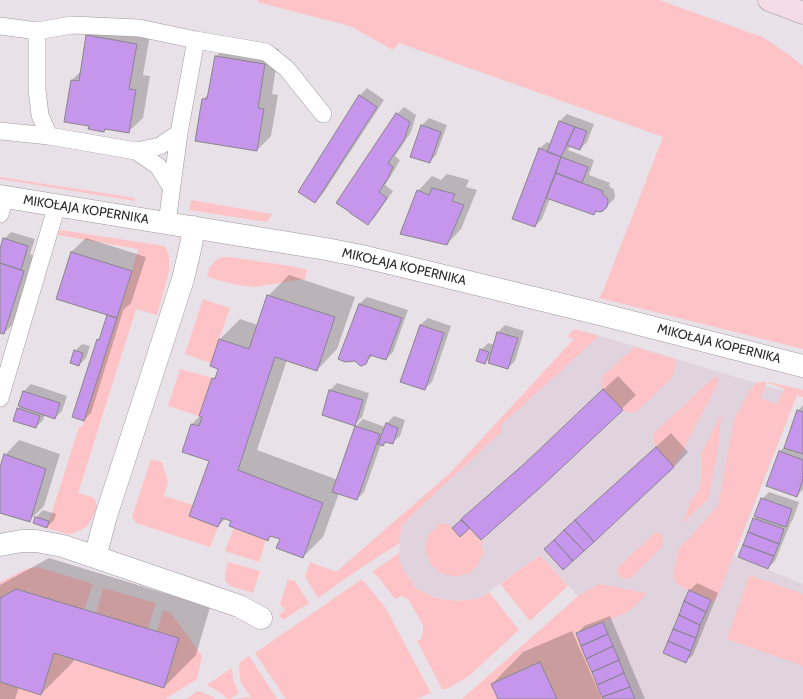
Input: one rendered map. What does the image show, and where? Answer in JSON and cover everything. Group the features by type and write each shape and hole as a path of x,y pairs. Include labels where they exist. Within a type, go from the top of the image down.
{"street":[{"path":"769,0 803,13"},
{"name":"MIKOŁAJA KOPERNIKA","path":"2,202 57,205 361,256 604,315 803,366"},
{"path":"95,557 106,516 183,279 194,227"},
{"path":"0,545 22,541 36,541 64,546 239,606 261,618"}],"lane":[{"path":"0,26 37,31 72,25 139,28 196,40 266,52 286,69 323,114"},
{"path":"37,31 37,90 40,115 49,136"},
{"path":"167,223 179,133 196,40"},
{"path":"0,132 49,136 136,151 160,146 179,133"},
{"path":"136,151 158,166 172,187"},
{"path":"0,398 57,205"}],"shaded area":[{"path":"258,0 659,0 762,37 772,43 803,66 803,349 599,298 663,137 399,43 393,50 350,26 257,2"},
{"path":"0,177 135,198 135,201 0,179"},
{"path":"191,200 272,214 267,222 189,210"},
{"path":"60,230 165,246 169,256 169,271 157,315 136,309 78,493 92,497 95,500 97,507 96,511 87,526 74,533 67,534 47,528 79,427 82,427 138,249 58,235"},
{"path":"222,257 290,266 307,270 305,279 254,287 237,285 207,277 210,267 216,260"},
{"path":"203,299 230,308 211,363 185,354"},
{"path":"574,329 599,336 501,425 502,431 402,525 400,543 362,567 318,598 305,577 310,562 336,572 450,473 574,339 567,337"},
{"path":"584,331 797,395 734,556 803,584 803,699 603,699 576,633 578,596 540,555 480,598 458,601 435,598 417,589 403,570 399,559 402,525 574,339"},
{"path":"635,347 675,359 675,366 672,378 636,412 627,412 623,410 603,389 603,375"},
{"path":"180,369 212,378 199,416 168,406"},
{"path":"714,377 718,377 718,383 674,467 656,447 653,434"},
{"path":"767,382 760,398 777,404 784,389 768,383 769,382 803,390 803,397 797,395 715,602 676,584 673,574 678,550 718,506 734,420 750,390 756,383"},
{"path":"721,415 719,443 708,499 683,523 691,500 700,489 701,454"},
{"path":"151,459 162,462 168,482 164,496 193,505 189,516 218,527 210,547 136,523 132,517"},
{"path":"440,523 447,524 460,537 470,528 481,540 483,553 479,563 470,573 454,577 441,573 432,566 427,556 425,546 428,536"},
{"path":"234,528 266,540 259,562 225,551"},
{"path":"655,533 661,533 663,539 661,548 631,578 623,579 617,573 617,568"},
{"path":"399,553 399,559 403,570 417,589 435,598 458,601 480,598 489,592 519,630 469,676 446,689 442,689 417,641 421,639 423,625 408,599 402,596 395,599 378,577 372,572"},
{"path":"540,555 568,586 530,621 500,584"},
{"path":"228,562 260,571 253,593 230,586 225,581"},
{"path":"38,567 93,584 84,610 16,589 0,598 0,582 26,569"},
{"path":"749,575 803,594 803,666 727,639"},
{"path":"288,579 295,581 309,603 283,620 279,615 285,610 280,604"},
{"path":"362,579 385,607 431,693 416,699 286,699 255,653"},
{"path":"599,584 646,593 642,599 628,612 576,633 603,699 557,699 540,662 491,684 498,699 462,699 578,596"},
{"path":"103,588 156,603 148,629 96,613"},
{"path":"163,610 171,613 202,656 197,679 165,699 0,699 0,682 41,695 54,653 164,688 179,639 157,632"},
{"path":"249,656 277,699 239,699 251,697 241,683 239,670 240,662"},
{"path":"232,668 233,680 239,693 230,699 227,699 221,693 207,685"},
{"path":"198,691 211,696 215,699 186,699"}],"building":[{"path":"86,35 137,44 129,89 136,90 129,133 105,129 104,132 88,129 89,126 64,122 71,80 79,81"},
{"path":"215,56 265,64 258,108 264,109 257,151 195,141 202,99 207,99"},
{"path":"359,95 377,107 315,203 298,192"},
{"path":"396,113 410,122 404,140 388,163 393,167 379,192 387,198 368,225 336,203"},
{"path":"559,121 575,127 561,157 547,152"},
{"path":"421,125 441,132 430,163 410,157"},
{"path":"575,127 587,131 580,150 566,145"},
{"path":"539,148 561,157 535,227 512,219"},
{"path":"561,157 588,167 582,183 556,173"},
{"path":"556,173 603,191 602,194 608,201 607,207 603,211 596,211 594,215 546,198"},
{"path":"432,188 455,194 452,201 464,205 447,245 400,234 417,190 429,195"},
{"path":"3,238 28,246 21,270 0,263 0,249"},
{"path":"71,252 132,271 117,318 56,299"},
{"path":"0,263 24,271 4,334 0,333"},
{"path":"267,295 335,317 317,371 275,357 238,470 323,503 303,558 276,548 280,539 270,536 268,541 229,526 231,521 222,518 218,527 189,516 209,461 182,452 191,424 199,426 202,417 199,416 212,378 215,379 218,369 210,366 219,339 249,349"},
{"path":"359,304 402,318 386,360 370,355 366,364 361,366 355,361 345,362 338,359"},
{"path":"107,315 117,318 84,421 72,417 97,339 99,340"},
{"path":"420,325 444,333 425,390 400,382"},
{"path":"497,332 518,338 508,369 488,363"},
{"path":"480,349 489,352 485,364 476,361"},
{"path":"74,350 83,353 79,366 70,363"},
{"path":"603,389 623,410 541,487 481,540 461,519 523,465"},
{"path":"329,390 363,400 355,426 322,415"},
{"path":"23,391 60,403 55,419 18,406"},
{"path":"17,408 40,416 36,428 13,421"},
{"path":"797,410 803,412 803,454 784,448"},
{"path":"386,423 398,428 393,444 385,442 383,446 378,444"},
{"path":"355,426 380,434 357,500 332,492"},
{"path":"656,447 674,467 594,542 575,520"},
{"path":"779,451 803,460 803,479 797,497 766,486"},
{"path":"4,454 46,469 30,522 0,513 0,467"},
{"path":"761,498 792,509 786,527 754,516"},
{"path":"35,517 49,521 47,528 33,523"},
{"path":"753,518 784,529 779,544 748,532"},
{"path":"461,520 470,528 460,537 452,528"},
{"path":"575,520 594,542 584,551 564,530"},
{"path":"564,530 584,551 573,561 554,540"},
{"path":"748,532 779,544 774,556 743,545"},
{"path":"554,540 573,561 563,570 544,549"},
{"path":"743,545 774,556 768,569 738,557"},
{"path":"16,589 179,638 164,688 54,653 41,695 0,682 0,598"},
{"path":"689,590 711,600 706,612 684,601"},
{"path":"684,601 706,612 700,625 679,615"},
{"path":"679,615 700,625 696,638 673,629"},
{"path":"603,622 608,634 581,646 576,633"},
{"path":"673,629 696,638 691,651 668,641"},
{"path":"608,634 613,646 586,659 581,646"},
{"path":"668,641 691,651 686,663 663,653"},
{"path":"613,646 619,660 592,672 586,659"},
{"path":"619,660 624,673 597,685 592,672"},
{"path":"540,662 557,699 498,699 491,684"},
{"path":"624,673 630,687 602,697 597,685"},
{"path":"630,687 635,699 603,699 602,697"}]}
